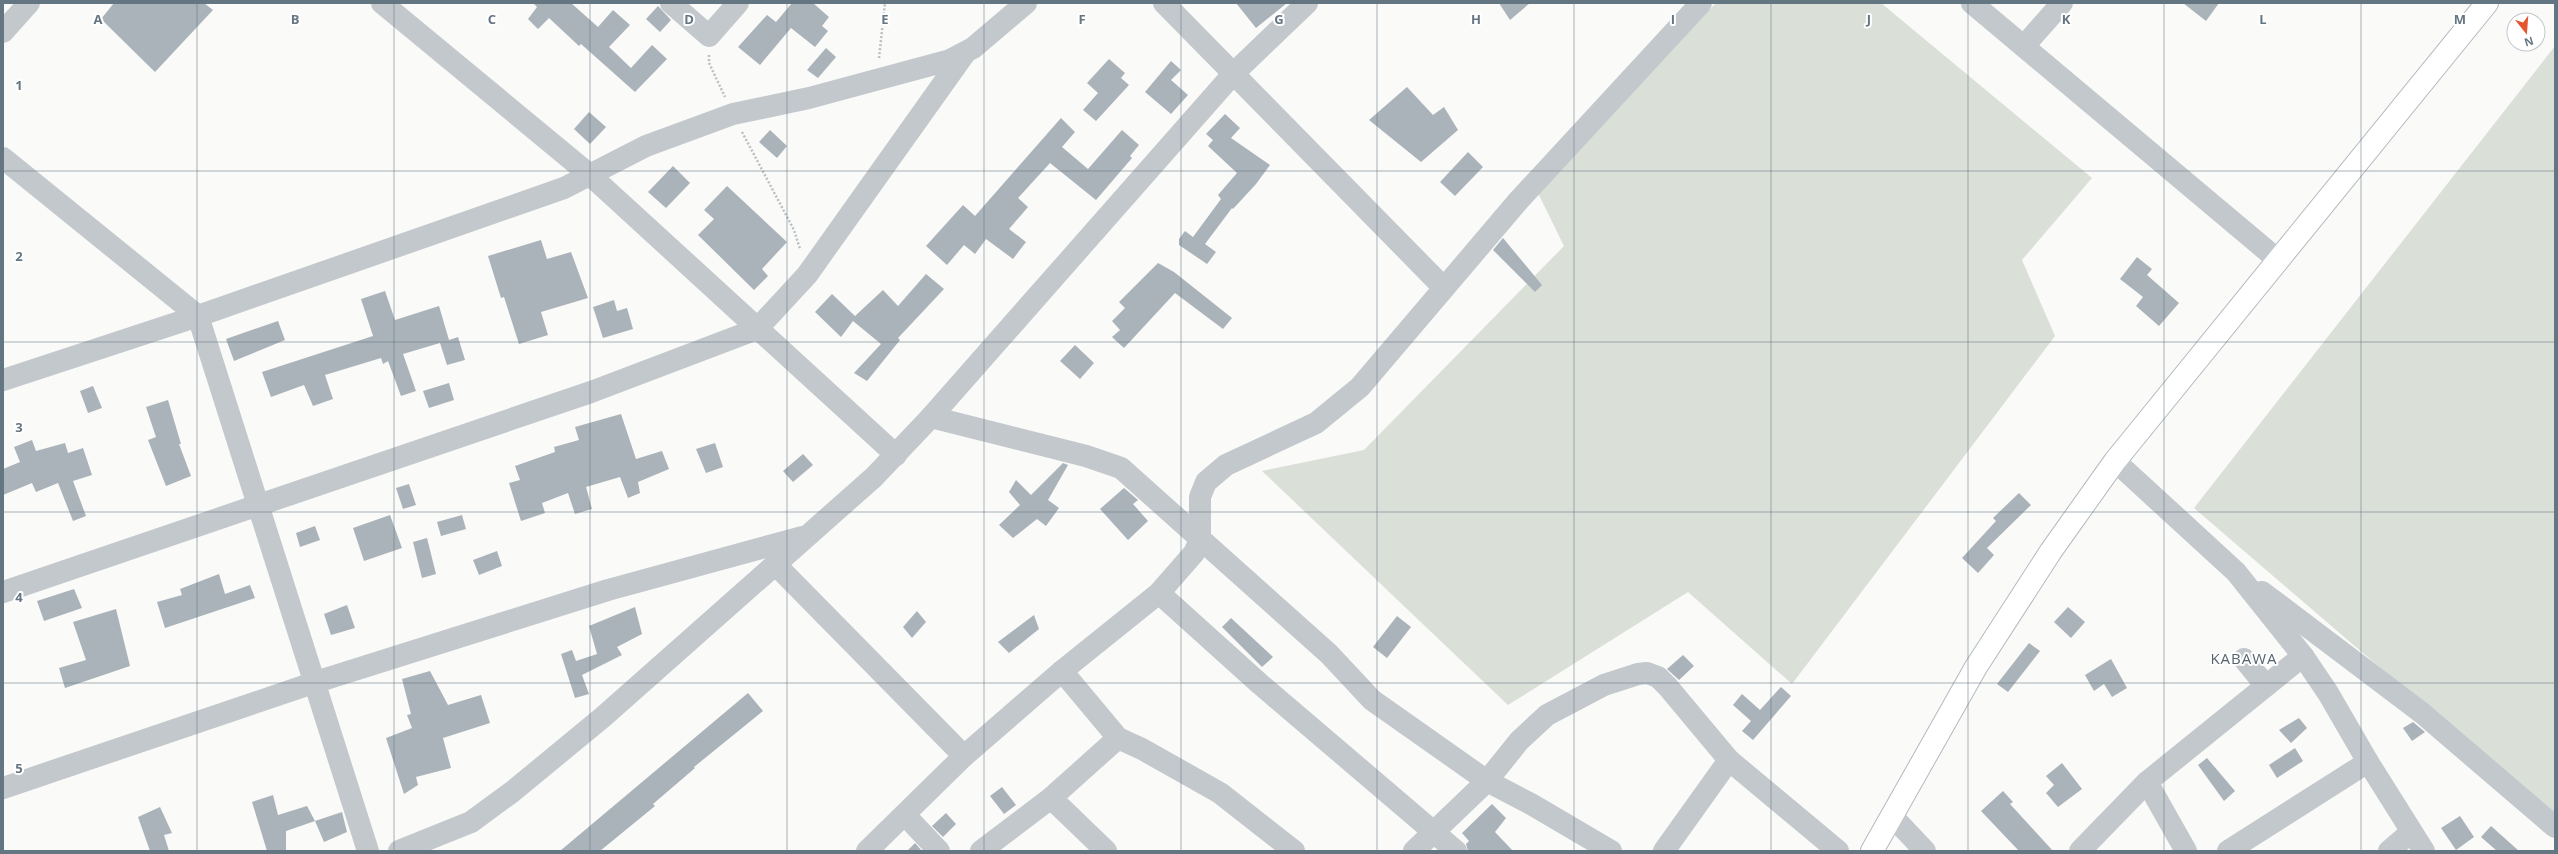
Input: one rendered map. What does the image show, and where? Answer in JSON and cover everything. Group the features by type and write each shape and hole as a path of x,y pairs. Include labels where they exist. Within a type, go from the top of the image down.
{"highway":[{"path":"1872,851 1976,667 2051,551 2115,460 2487,3"}],"street":[{"path":"3,32 29,3"},
{"path":"382,3 590,175 896,455"},
{"path":"671,3 709,36 738,3"},
{"path":"3,592 591,392 757,329 807,275 965,54 1026,3"},
{"path":"1164,3 1444,288"},
{"path":"443,851 471,822 512,792 603,717 775,564 811,535 896,455 931,418 1234,73 1307,3"},
{"path":"867,851 964,756 1062,671 1159,593 1194,553 1200,540 1200,497 1206,482 1226,465 1316,423 1360,387 1519,200 1701,3"},
{"path":"1972,3 2278,260"},
{"path":"2024,46 2062,3"},
{"path":"3,380 198,316 564,188 646,146 733,114 877,80 950,60 965,54"},
{"path":"3,158 198,316 316,682 368,851"},
{"path":"931,418 1086,456 1121,468 1329,654 1372,700 1487,781 1531,804 1611,851"},
{"path":"2115,460 2236,572 2422,712 2555,827"},
{"path":"3,788 316,682 608,590 811,535"},
{"path":"775,564 964,756"},
{"path":"2236,572 2303,656 2328,693 2368,762 2424,851"},
{"path":"1159,593 1260,684 1456,851"},
{"path":"2083,850 2147,782 2303,656"},
{"path":"2244,659 2266,686"},
{"path":"1062,671 1118,738 1142,748 1220,793 1294,851"},
{"path":"1414,851 1487,781 1519,741 1547,715 1604,686 1647,673 1658,676 1728,760 1838,851"},
{"path":"981,851 1051,798 1118,738"},
{"path":"1664,851 1728,760"},
{"path":"2228,851 2368,762"},
{"path":"2147,782 2186,851"},
{"path":"1051,798 1106,851"},
{"path":"905,814 939,851"},
{"path":"1892,816 1925,851"},
{"path":"399,851 471,822"},
{"path":"2389,851 2411,832"}],"path":[{"path":"877,80 885,3"},
{"path":"709,36 709,63 733,114 794,230 807,275"}],"shaded area":[{"path":"1716,3 1881,3 2092,178 2022,260 2055,336 1792,684 1688,592 1508,705 1262,471 1364,450 1564,246 1534,185"},
{"path":"2555,46 2555,818 2194,508"}],"building":[{"path":"114,3 204,3 213,10 155,72 101,19"},
{"path":"533,3 571,3 598,27 613,10 630,25 609,47 631,68 652,45 667,59 635,92 581,44 579,46 549,18 538,29 528,19 537,7"},
{"path":"792,3 813,3 829,17 822,26 828,31 815,47 791,28 760,65 738,47 767,15 776,22"},
{"path":"1236,3 1287,3 1256,28"},
{"path":"1499,3 1530,3 1510,20"},
{"path":"2183,3 2219,3 2206,21"},
{"path":"658,6 671,20 660,32 646,19"},
{"path":"826,48 836,57 818,78 807,70"},
{"path":"1109,59 1125,73 1121,78 1129,85 1096,121 1083,110 1098,93 1087,83"},
{"path":"1171,61 1181,70 1171,80 1188,95 1171,114 1145,92"},
{"path":"1407,87 1433,115 1444,107 1458,130 1421,162 1369,120"},
{"path":"589,112 606,127 590,144 574,129"},
{"path":"1225,114 1240,128 1231,138 1270,165 1256,184 1233,209 1232,208 1205,244 1216,252 1207,264 1179,245 1179,239 1185,231 1193,237 1221,199 1218,195 1237,173 1208,146 1213,140 1206,134"},
{"path":"1061,118 1075,132 1062,147 1088,169 1122,130 1139,145 1130,156 1132,158 1096,200 1050,163 1018,198 1028,207 1009,229 1026,242 1013,259 986,239 975,254 964,245 947,265 926,246 963,205 975,216"},
{"path":"770,130 787,146 777,158 759,142"},
{"path":"1468,152 1483,167 1455,196 1440,182"},
{"path":"673,166 690,183 666,208 648,192"},
{"path":"727,186 787,242 762,269 768,276 754,290 698,235 714,219 704,210"},
{"path":"1503,238 1542,285 1535,292 1493,250"},
{"path":"541,240 547,259 571,252 588,298 541,312 548,335 519,344 504,297 501,298 488,256"},
{"path":"2137,257 2152,269 2147,275 2179,303 2159,326 2136,306 2143,297 2120,279"},
{"path":"1158,263 1174,272 1232,318 1223,329 1175,293 1124,348 1112,337 1120,330 1112,321 1125,308 1119,302"},
{"path":"926,274 944,289 898,338 900,340 867,381 854,373 881,344 853,321 841,337 815,312 832,294 855,316 883,290 898,306"},
{"path":"385,291 395,320 439,306 449,340 458,337 465,360 447,365 440,343 403,354 416,391 401,396 388,361 383,364 381,358 325,375 333,399 313,406 304,385 271,397 262,372 373,336 361,299"},
{"path":"614,300 617,311 627,308 633,329 603,338 593,307"},
{"path":"278,321 285,340 234,361 226,339"},
{"path":"1075,345 1094,363 1080,379 1060,361"},
{"path":"449,383 454,400 429,408 423,391"},
{"path":"93,386 102,408 88,413 80,391"},
{"path":"168,400 181,444 179,444 191,476 166,486 148,440 156,437 146,407"},
{"path":"621,414 636,459 662,451 669,469 638,482 640,493 628,498 620,477 586,487 592,509 575,514 568,493 542,503 545,513 521,521 509,483 520,480 515,466 555,452 554,447 579,440 575,427"},
{"path":"32,440 36,451 65,443 68,453 83,448 92,475 73,481 86,516 73,521 58,483 36,492 32,483 3,495 3,469 20,462 14,447"},
{"path":"715,443 723,467 706,473 696,449"},
{"path":"803,454 813,465 793,482 783,471"},
{"path":"1063,463 1068,465 1048,500 1059,508 1046,526 1037,519 1013,538 999,525 1020,505 1009,492 1016,480 1031,495"},
{"path":"409,484 416,505 403,509 396,488"},
{"path":"1124,488 1138,500 1133,504 1148,521 1128,540 1100,509"},
{"path":"2019,493 2031,505 1987,548 1994,555 1978,573 1962,558 1996,521 1993,518"},
{"path":"390,515 402,548 364,561 353,528"},
{"path":"462,515 466,529 441,536 437,522"},
{"path":"315,526 320,540 300,547 296,533"},
{"path":"427,538 436,574 422,578 413,542"},
{"path":"497,551 502,566 479,575 473,560"},
{"path":"219,574 225,594 250,585 255,598 165,628 157,602 182,595 180,589"},
{"path":"74,589 82,608 44,621 37,601"},
{"path":"347,605 355,628 331,635 324,614"},
{"path":"635,607 642,634 617,647 622,655 582,675 589,694 575,698 561,654 572,650 576,661 597,654 589,626"},
{"path":"2068,607 2085,622 2071,638 2054,622"},
{"path":"116,609 130,666 65,688 59,668 86,660 73,622"},
{"path":"917,611 926,622 912,638 903,627"},
{"path":"1034,615 1039,629 1009,653 998,642"},
{"path":"1397,616 1411,627 1387,658 1373,647"},
{"path":"1231,618 1273,657 1262,667 1222,627"},
{"path":"2029,643 2040,651 2008,692 1997,684"},
{"path":"1683,655 1694,666 1679,680 1667,669"},
{"path":"2111,659 2127,688 2112,697 2104,684 2094,691 2085,675"},
{"path":"430,671 448,705 481,695 490,723 443,738 451,768 416,777 418,785 404,794 386,738 412,728 407,715 411,714 402,679"},
{"path":"1781,687 1791,696 1753,740 1742,731 1751,721 1733,705 1742,694 1760,710"},
{"path":"748,693 763,711 694,767 695,768 653,804 655,806 600,851 560,851"},
{"path":"2299,718 2307,728 2291,743 2279,730"},
{"path":"2413,722 2425,732 2412,741 2403,728"},
{"path":"2295,748 2303,761 2277,778 2269,765"},
{"path":"2207,758 2235,791 2224,801 2198,765"},
{"path":"2062,763 2082,789 2058,807 2046,793 2054,785 2046,776"},
{"path":"1002,787 1016,805 1004,814 990,796"},
{"path":"2003,791 2013,802 2010,804 2053,851 2019,851 1981,811"},
{"path":"273,795 278,815 307,806 315,821 286,831 286,851 267,851 252,802"},
{"path":"1492,804 1506,818 1495,832 1513,851 1468,851 1466,844 1469,841 1462,833"},
{"path":"160,807 172,833 164,835 169,851 150,851 138,817"},
{"path":"342,812 347,832 324,842 315,821"},
{"path":"946,813 956,824 943,837 932,826"},
{"path":"2460,816 2474,837 2456,850 2441,828"},
{"path":"2491,826 2519,851 2497,851 2481,837"},
{"path":"915,843 922,851 907,851"}],"district":[{"name":"KABAWA","path":"2244,659"}]}
